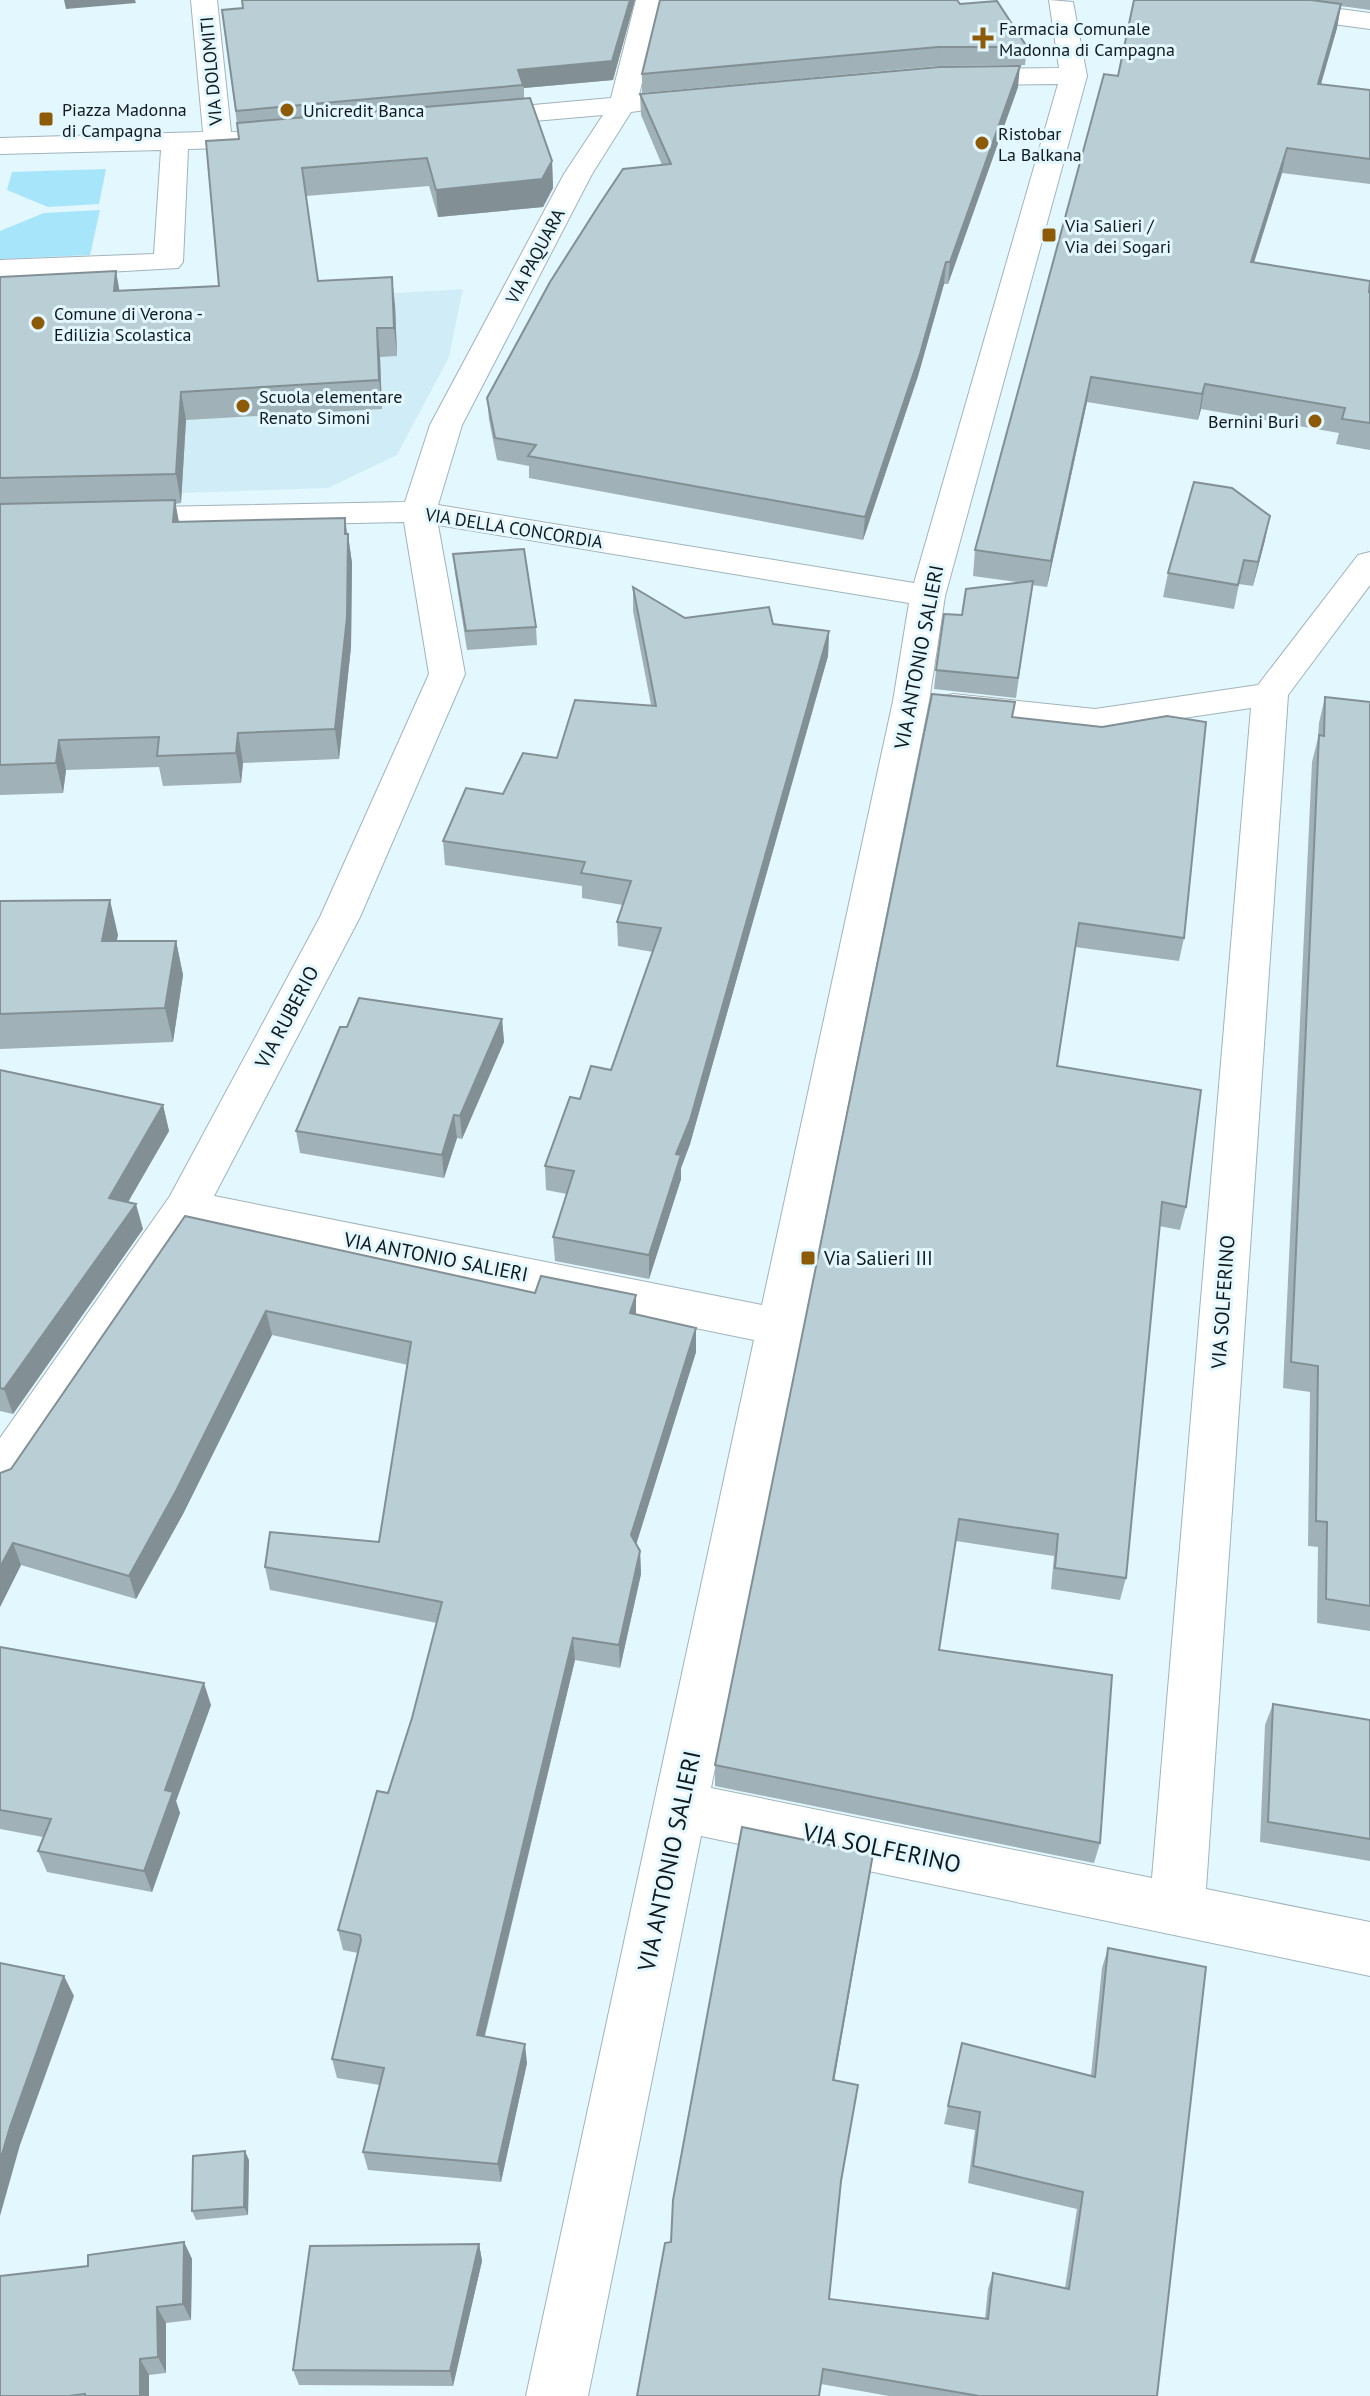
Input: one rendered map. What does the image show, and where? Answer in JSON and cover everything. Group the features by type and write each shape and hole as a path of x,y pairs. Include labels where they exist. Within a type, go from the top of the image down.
{"street":[{"name":"VIA DOLOMITI","path":"204,0 218,143"},
{"name":"VIA PAQUARA","path":"419,512 446,425 578,174 623,104 649,0"},
{"path":"1213,0 1370,21"},
{"name":"VIA ANTONIO SALIERI","path":"557,2396 911,701 928,596 1074,76 1062,1"},
{"path":"937,77 1074,76"},
{"path":"449,121 670,100"},
{"path":"0,146 218,143 292,136"},
{"path":"0,269 168,262 175,143"},
{"name":"VIA DELLA CONCORDIA","path":"0,520 419,512 928,596"},
{"name":"VIA RUBERIO","path":"0,1477 186,1207 340,917 447,674 419,512"},
{"path":"911,701 1095,720 1270,694 1370,562"},
{"name":"VIA SOLFERINO","path":"1177,1909 1270,694"},
{"name":"VIA ANTONIO SALIERI","path":"186,1207 781,1327"},
{"name":"VIA SOLFERINO","path":"681,1807 1370,1949"}],"path":[{"path":"711,86 853,75"}],"shaded area":[{"path":"106,169 99,204 48,207 7,190 12,172"},
{"path":"100,210 90,255 0,259 0,231 44,213"},
{"name":"Scuola elementare Renato Simoni","path":"463,289 449,357 397,455 328,488 39,498 88,312"}],"building":[{"path":"242,0 630,0 612,61 518,70 523,85 236,111 222,10 243,8"},
{"path":"660,0 957,0 960,4 997,1 1027,47 938,47 642,74"},
{"path":"1134,0 1311,0 1341,4 1318,84 1370,90 1370,159 1287,148 1251,262 1370,281 1370,423 1342,419 1345,408 1205,384 1202,394 1091,377 1051,561 975,550 1104,74 1118,76"},
{"path":"1020,66 950,262 946,262 920,354 865,517 528,456 536,445 495,438 487,398 550,282 599,205 623,169 671,164 640,94 939,67"},
{"path":"530,98 552,161 542,179 436,190 427,158 302,168 318,281 392,277 394,328 377,328 379,380 181,392 176,474 0,478 0,277 116,271 114,291 219,286 206,141 239,139 237,123"},
{"path":"1194,482 1232,488 1270,516 1258,562 1244,560 1238,585 1168,573"},
{"path":"175,500 173,522 345,518 345,534 348,534 347,617 335,729 238,733 236,753 157,756 159,737 59,740 56,763 0,765 0,504"},
{"path":"524,549 536,627 466,631 453,554"},
{"path":"1033,581 1018,678 936,670 944,614 962,615 966,589"},
{"path":"633,587 685,618 769,607 773,624 829,631 690,1120 676,1154 681,1155 649,1255 553,1237 574,1171 545,1166 570,1097 580,1099 591,1066 611,1070 661,928 617,922 631,881 581,873 585,862 443,841 466,788 503,794 523,753 557,758 575,700 656,706"},
{"path":"932,694 1015,702 1012,717 1102,727 1167,716 1206,722 1184,938 1079,923 1057,1066 1201,1090 1186,1207 1162,1202 1126,1578 1055,1568 1058,1534 959,1519 939,1650 1112,1675 1100,1843 715,1765"},
{"path":"1325,697 1370,702 1370,1606 1326,1599 1327,1522 1316,1521 1318,1366 1291,1362 1319,735 1324,736"},
{"path":"110,900 102,941 176,941 165,1008 0,1014 0,901"},
{"path":"359,998 502,1019 460,1116 454,1115 442,1155 296,1131 340,1027 347,1027"},
{"path":"0,1070 163,1105 109,1198 136,1204 4,1389 0,1388"},
{"path":"185,1216 535,1293 541,1276 636,1295 630,1313 696,1328 631,1535 640,1551 619,1645 573,1638 477,2035 525,2044 498,2164 363,2152 384,2068 332,2059 361,1940 360,1935 338,1930 377,1791 388,1793 412,1718 442,1602 265,1567 270,1532 379,1542 411,1342 266,1311 176,1491 129,1576 13,1543 0,1567 0,1473 11,1469"},
{"path":"0,1647 204,1683 165,1790 173,1792 144,1871 38,1851 51,1819 0,1810"},
{"path":"1273,1704 1370,1720 1370,1839 1268,1822"},
{"path":"742,1827 873,1854 833,2080 858,2085 841,2181 829,2299 988,2319 993,2273 1069,2289 1083,2192 973,2166 980,2112 948,2106 962,2043 1095,2077 1108,1948 1206,1967 1157,2396 979,2396 823,2369 819,2396 637,2396 665,2243 671,2242 673,2200"},
{"path":"0,1963 64,1976 0,2161"},
{"path":"245,2151 244,2207 192,2211 193,2156"},
{"path":"184,2242 183,2304 157,2307 158,2357 140,2359 140,2396 0,2396 0,2276 88,2266 88,2255"},
{"path":"479,2244 450,2371 293,2370 310,2246"}],"place":[{"name":"Farmacia Comunale Madonna di Campagna","path":"983,38"},
{"name":"Unicredit Banca","path":"287,110"},
{"name":"Piazza Madonna di Campagna","path":"46,119"},
{"name":"Ristobar La Balkana","path":"982,143"},
{"name":"Via Salieri / Via dei Sogari","path":"1049,235"},
{"name":"Comune di Verona - Edilizia Scolastica","path":"38,323"},
{"name":"Scuola elementare Renato Simoni","path":"243,406"},
{"name":"Bernini Buri","path":"1315,421"},
{"name":"Via Salieri III","path":"808,1258"}]}
